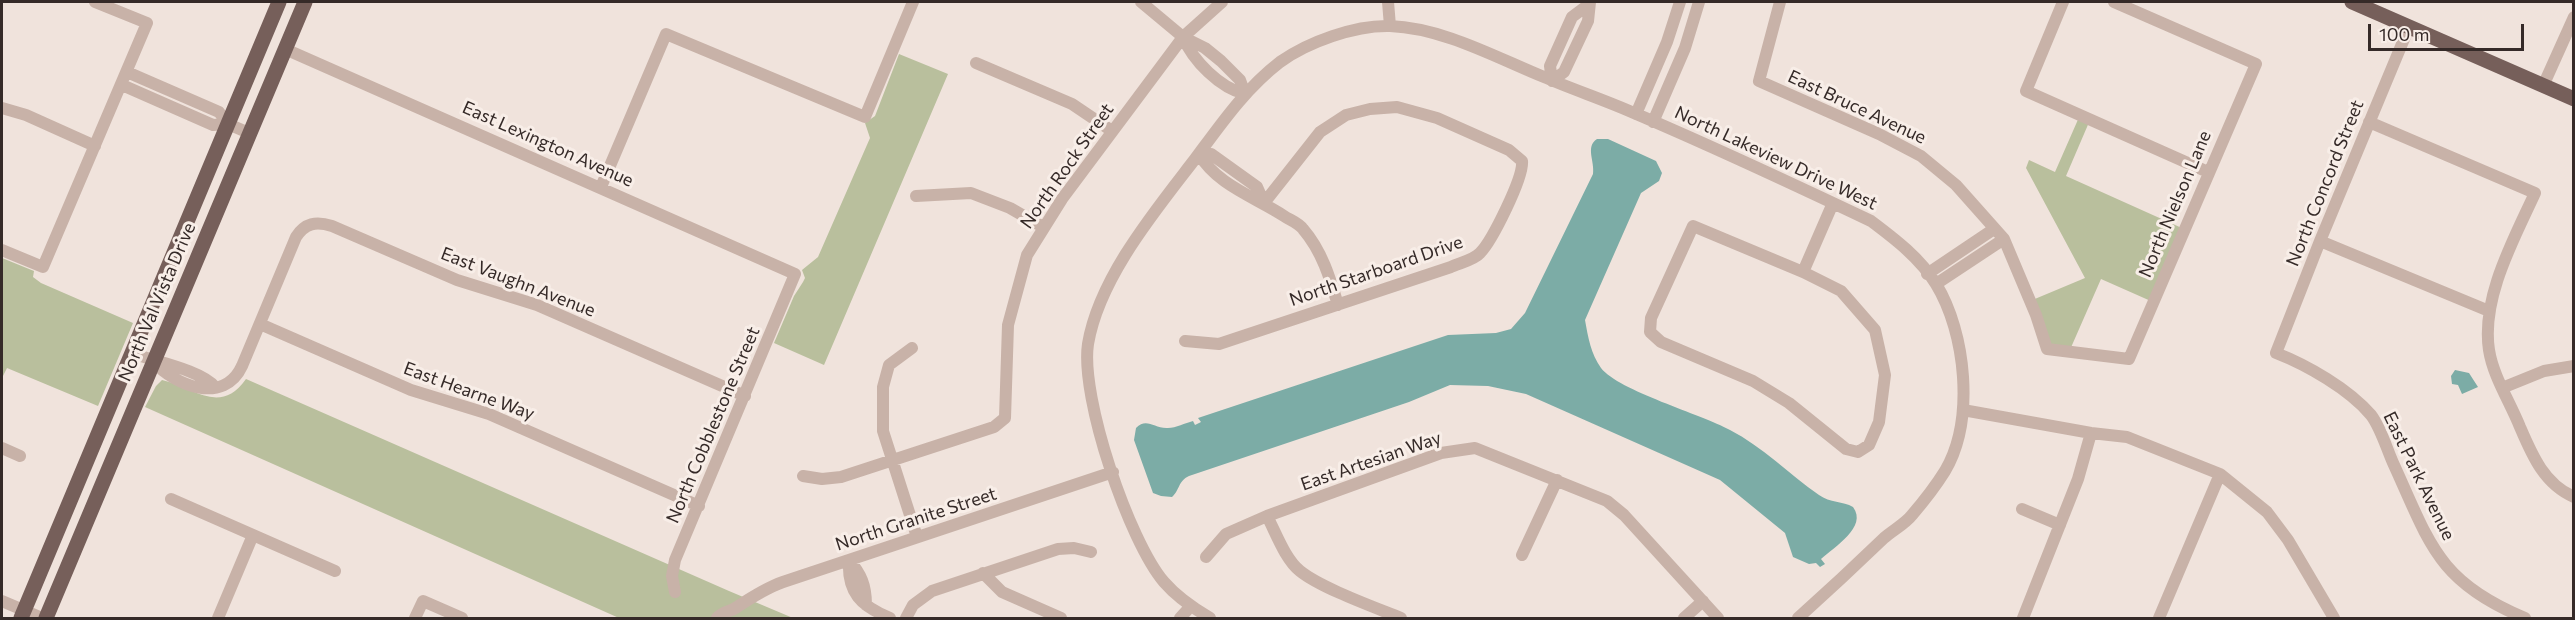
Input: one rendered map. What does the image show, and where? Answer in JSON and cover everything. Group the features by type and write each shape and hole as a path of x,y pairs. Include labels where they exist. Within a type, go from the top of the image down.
{"main road":[{"name":"North Val Vista Drive","path":"23,615 279,2"},
{"name":"North Val Vista Drive","path":"46,618 305,2"},
{"path":"2352,2 2574,99"}],"street":[{"path":"2,250 44,267 147,23 95,2"},
{"path":"601,187 666,34 865,117 913,2"},
{"path":"1141,2 1183,37 1205,48 1221,61 1240,80 1245,94"},
{"name":"North Rock Street","path":"892,461 994,427 1005,418 1008,325 1027,255 1043,227 1183,37 1222,2"},
{"path":"1388,2 1389,26"},
{"path":"1644,117 1680,2"},
{"path":"1644,117 1685,48 1700,2"},
{"name":"East Bruce Avenue","path":"1780,2 1759,81 1879,134 1921,156 1956,185 2004,240 2036,315 2047,349 2129,359"},
{"path":"2063,2 2026,91 2208,172"},
{"name":"North Nielson Lane","path":"2114,2 2256,64 2129,359"},
{"path":"1552,81 1564,72 1588,21 1586,3"},
{"path":"2543,86 2574,17"},
{"name":"North Lakeview Drive West","path":"1199,614 1164,581 1142,547 1093,413 1088,376 1088,344 1100,306 1118,269 1152,216 1225,116 1245,94 1281,62 1306,47 1351,32 1389,26 1440,34 1644,117 1871,220 1903,245 1936,284 1956,333 1964,366 1963,410 1958,436 1946,470 1910,518 1890,533 1798,618"},
{"name":"North Concord Street","path":"2276,353 2409,27"},
{"name":"East Lexington Avenue","path":"285,50 795,274"},
{"path":"976,63 1072,104 1112,131"},
{"path":"127,72 219,112 228,124"},
{"path":"122,86 213,125 228,124 249,133"},
{"name":"North Starboard Drive","path":"1185,341 1220,344 1451,267 1480,254 1500,222 1520,176 1522,161 1509,150 1437,118 1397,107 1370,109 1346,115 1320,132 1264,203"},
{"path":"2,108 26,115 95,146"},
{"path":"2369,122 2535,193 2509,250 2489,311 2489,351 2502,388 2543,474 2565,494 2574,497"},
{"path":"1199,154 1206,166 1248,197 1264,203 1302,228 1326,265 1338,305"},
{"path":"916,196 971,193 1010,208 1043,227"},
{"path":"1803,272 1833,203"},
{"name":"East Vaughn Avenue","path":"260,324 296,237 304,227 311,224 332,226 466,284 537,305 745,396"},
{"path":"1693,226 1803,272 1841,291 1875,330 1885,375 1879,422 1869,445 1858,452 1846,449 1789,403 1753,381 1661,342 1650,332 1651,318 1693,226"},
{"path":"1927,274 1994,229"},
{"path":"1936,284 2004,240"},
{"path":"2320,241 2489,311"},
{"name":"North Cobblestone Street","path":"675,592 672,576 674,565 795,274"},
{"path":"132,352 153,361 168,363 207,380 215,387 231,382 239,372 260,324"},
{"name":"East Hearne Way","path":"260,324 411,390 489,414 699,506"},
{"path":"912,348 889,365 883,387 883,431 917,537"},
{"name":"East Park Avenue","path":"2276,353 2307,365 2338,387 2372,416 2430,545 2446,566 2468,588 2498,607 2525,618"},
{"path":"2502,388 2544,371 2574,366"},
{"path":"1963,410 2091,433 2127,437 2220,474 2268,512 2288,540 2334,618"},
{"path":"2023,618 2078,479 2091,433"},
{"path":"2,448 20,456"},
{"name":"East Artesian Way","path":"1206,557 1226,534 1267,516 1441,453 1475,448 1607,501 1624,515 1718,618"},
{"path":"803,476 832,479 892,461"},
{"name":"North Granite Street","path":"717,618 724,612 734,614 772,586 1113,472"},
{"path":"2159,618 2220,474"},
{"path":"1522,555 1557,480"},
{"path":"171,499 335,571"},
{"path":"2022,509 2060,525"},
{"path":"1267,516 1282,546 1299,571 1387,616 1401,618"},
{"path":"218,618 253,535"},
{"path":"906,618 913,605 925,594 983,573 1058,549 1074,548 1090,552"},
{"path":"849,560 848,576 853,593 866,605 890,618"},
{"path":"983,573 1002,592 1061,618"},
{"path":"2,601 23,615 42,618"},
{"path":"415,618 423,601 462,618"},
{"path":"1684,618 1702,601"},
{"path":"1180,618 1199,614"}],"green space":[{"path":"899,54 948,74 824,365 774,343 794,296 805,278 802,270 818,257 870,138 865,123 875,116"},
{"path":"2080,115 2090,120 2066,176 2184,229 2153,302 2101,279 2069,352 2047,349 2030,301 2085,278 2026,168 2029,160 2055,172"},
{"path":"2,258 34,271 33,277 41,283 133,323 98,406 7,368 2,378"},
{"path":"246,379 793,618 619,618 145,407 156,386 162,380 195,393 216,397 226,396 236,390"}],"water":[{"path":"1597,139 1608,139 1656,161 1662,173 1659,181 1641,193 1585,320 1590,345 1598,363 1611,377 1642,394 1730,430 1765,452 1819,495 1853,507 1856,522 1853,529 1841,543 1821,559 1825,564 1820,567 1816,563 1809,564 1793,557 1785,533 1720,480 1526,394 1488,386 1450,385 1409,402 1189,476 1183,480 1172,497 1153,493 1134,440 1136,428 1140,425 1147,423 1171,428 1193,421 1195,425 1201,422 1198,418 1448,335 1496,333 1511,329 1525,313 1593,174 1591,150 1593,142"},
{"path":"2455,370 2469,373 2478,387 2462,394 2458,385 2452,384 2451,376"}]}
